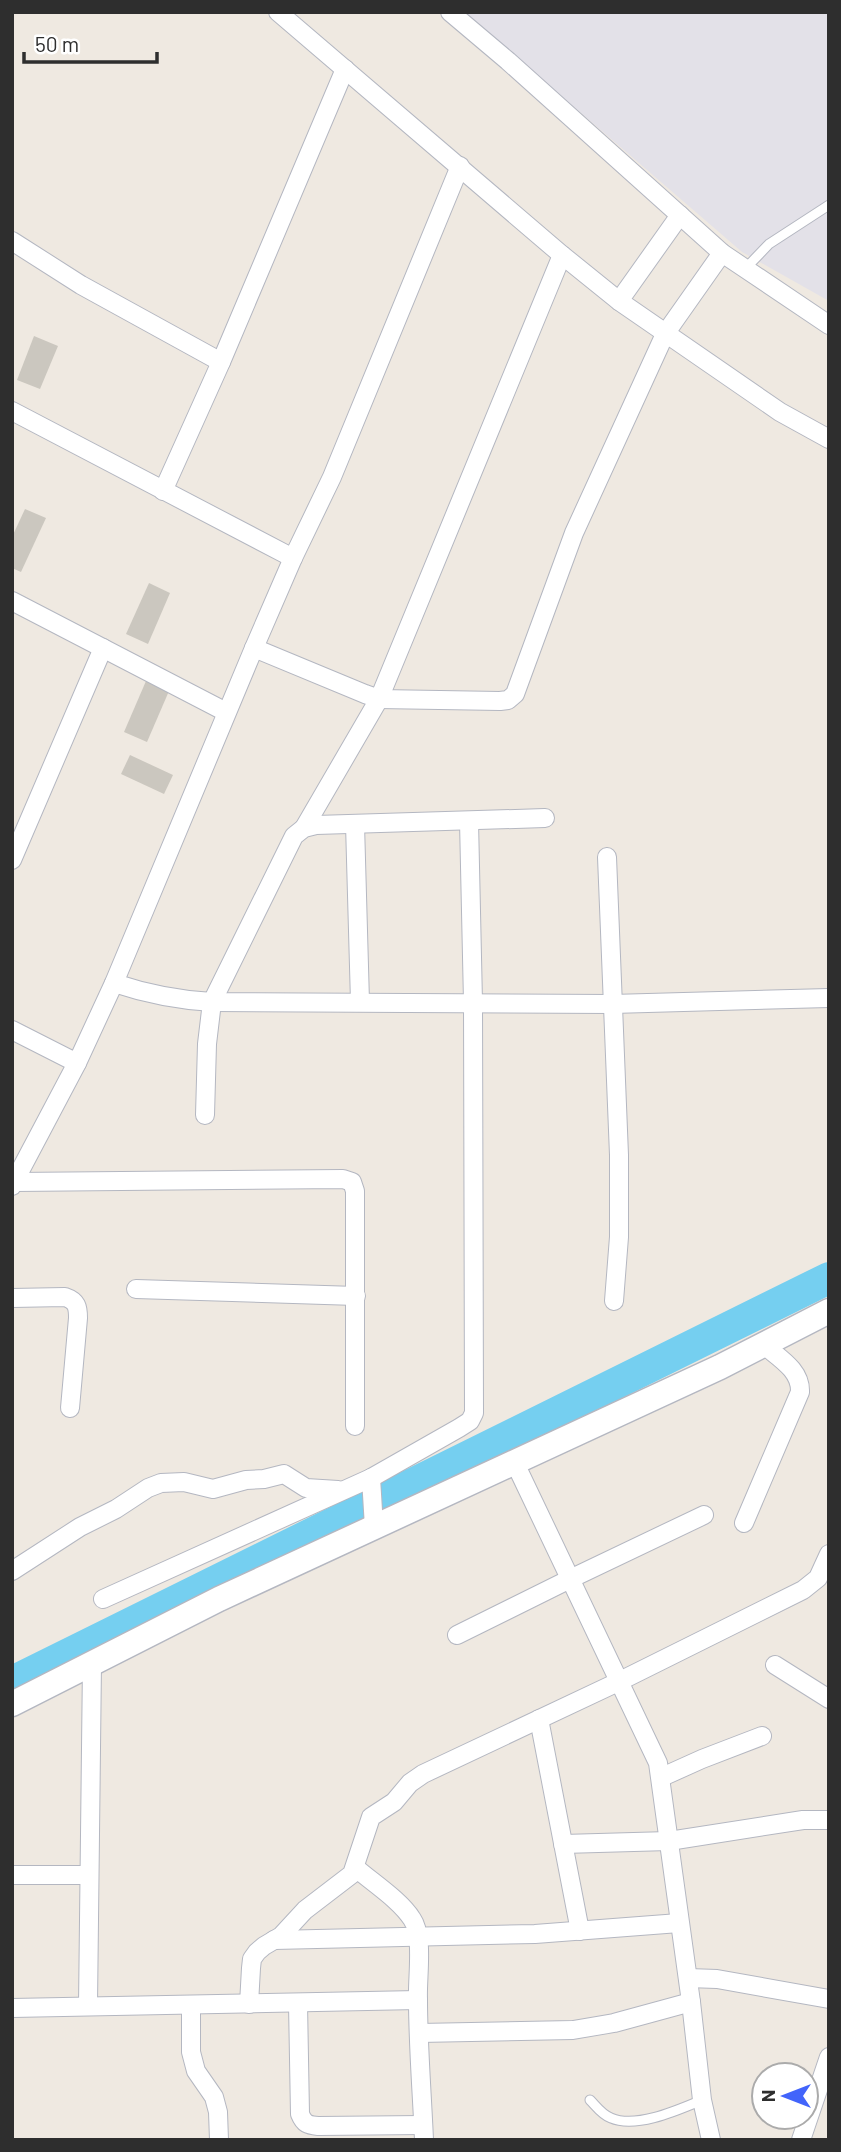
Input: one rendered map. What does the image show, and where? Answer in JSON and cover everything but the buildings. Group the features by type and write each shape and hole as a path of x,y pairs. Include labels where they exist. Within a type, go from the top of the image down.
{"street":[{"path":"278,12 562,255 620,301 780,412 829,439"},
{"path":"450,12 722,253 828,323"},
{"path":"163,491 221,362 345,69"},
{"path":"355,1426 355,1191 352,1182 343,1179 13,1184 77,1063 114,984 226,712 293,558 332,477 460,166"},
{"path":"620,301 680,215"},
{"path":"12,241 81,285 221,362"},
{"path":"254,648 379,699 508,700 515,694 574,533 665,334 722,253"},
{"path":"205,1115 207,1044 212,1002 294,836 304,828 379,699 562,255"},
{"path":"12,411 293,558"},
{"path":"12,601 226,712"},
{"path":"12,860 103,648"},
{"path":"304,828 316,825 545,818"},
{"path":"103,1599 341,1490 371,1482 470,1421 474,1413 473,1002 469,821"},
{"path":"355,824 359,1002"},
{"path":"607,858 620,1155 619,1237 614,1301"},
{"path":"114,984 154,996 212,1002 612,1004 829,998"},
{"path":"12,1030 77,1063"},
{"path":"136,1289 356,1296"},
{"path":"12,1298 65,1297 74,1300 78,1307 70,1408"},
{"path":"12,1704 374,1520 514,1461 764,1345 829,1311"},
{"path":"744,1523 800,1392 796,1373 764,1345"},
{"path":"514,1461 653,1750 662,1777 702,2100 711,2140"},
{"path":"12,1571 53,1543 161,1483 184,1482 213,1489 284,1474 306,1488 341,1490"},
{"path":"371,1482 374,1520"},
{"path":"457,1635 704,1516"},
{"path":"249,2004 249,1980 253,1959 264,1946 287,1931 305,1910 347,1880 356,1868 371,1817 394,1802 410,1783 423,1774 618,1682 803,1590 818,1578 829,1554"},
{"path":"88,2006 92,1663"},
{"path":"775,1665 829,1699"},
{"path":"539,1719 580,1931"},
{"path":"662,1777 762,1736"},
{"path":"564,1844 669,1841 803,1820 829,1820"},
{"path":"298,2003 300,2115 303,2122 318,2126 424,2132 416,1926 412,1918 356,1868"},
{"path":"12,1875 89,1875"},
{"path":"273,1940 418,1938 580,1931 679,1923"},
{"path":"688,1978 717,1979 829,1999"},
{"path":"12,2008 418,2000"},
{"path":"419,2033 573,2030 614,2023 691,2002"},
{"path":"191,2005 191,2052 196,2071 214,2097 218,2112 219,2140"},
{"path":"800,2140 829,2057"}],"lane":[{"path":"745,269 769,244 829,205"},
{"path":"590,2100 604,2115 620,2121 650,2118 702,2100"}],"shaded area":[{"path":"464,12 829,12 829,301 742,252"}],"waterway":[{"path":"12,1682 829,1278"}]}
